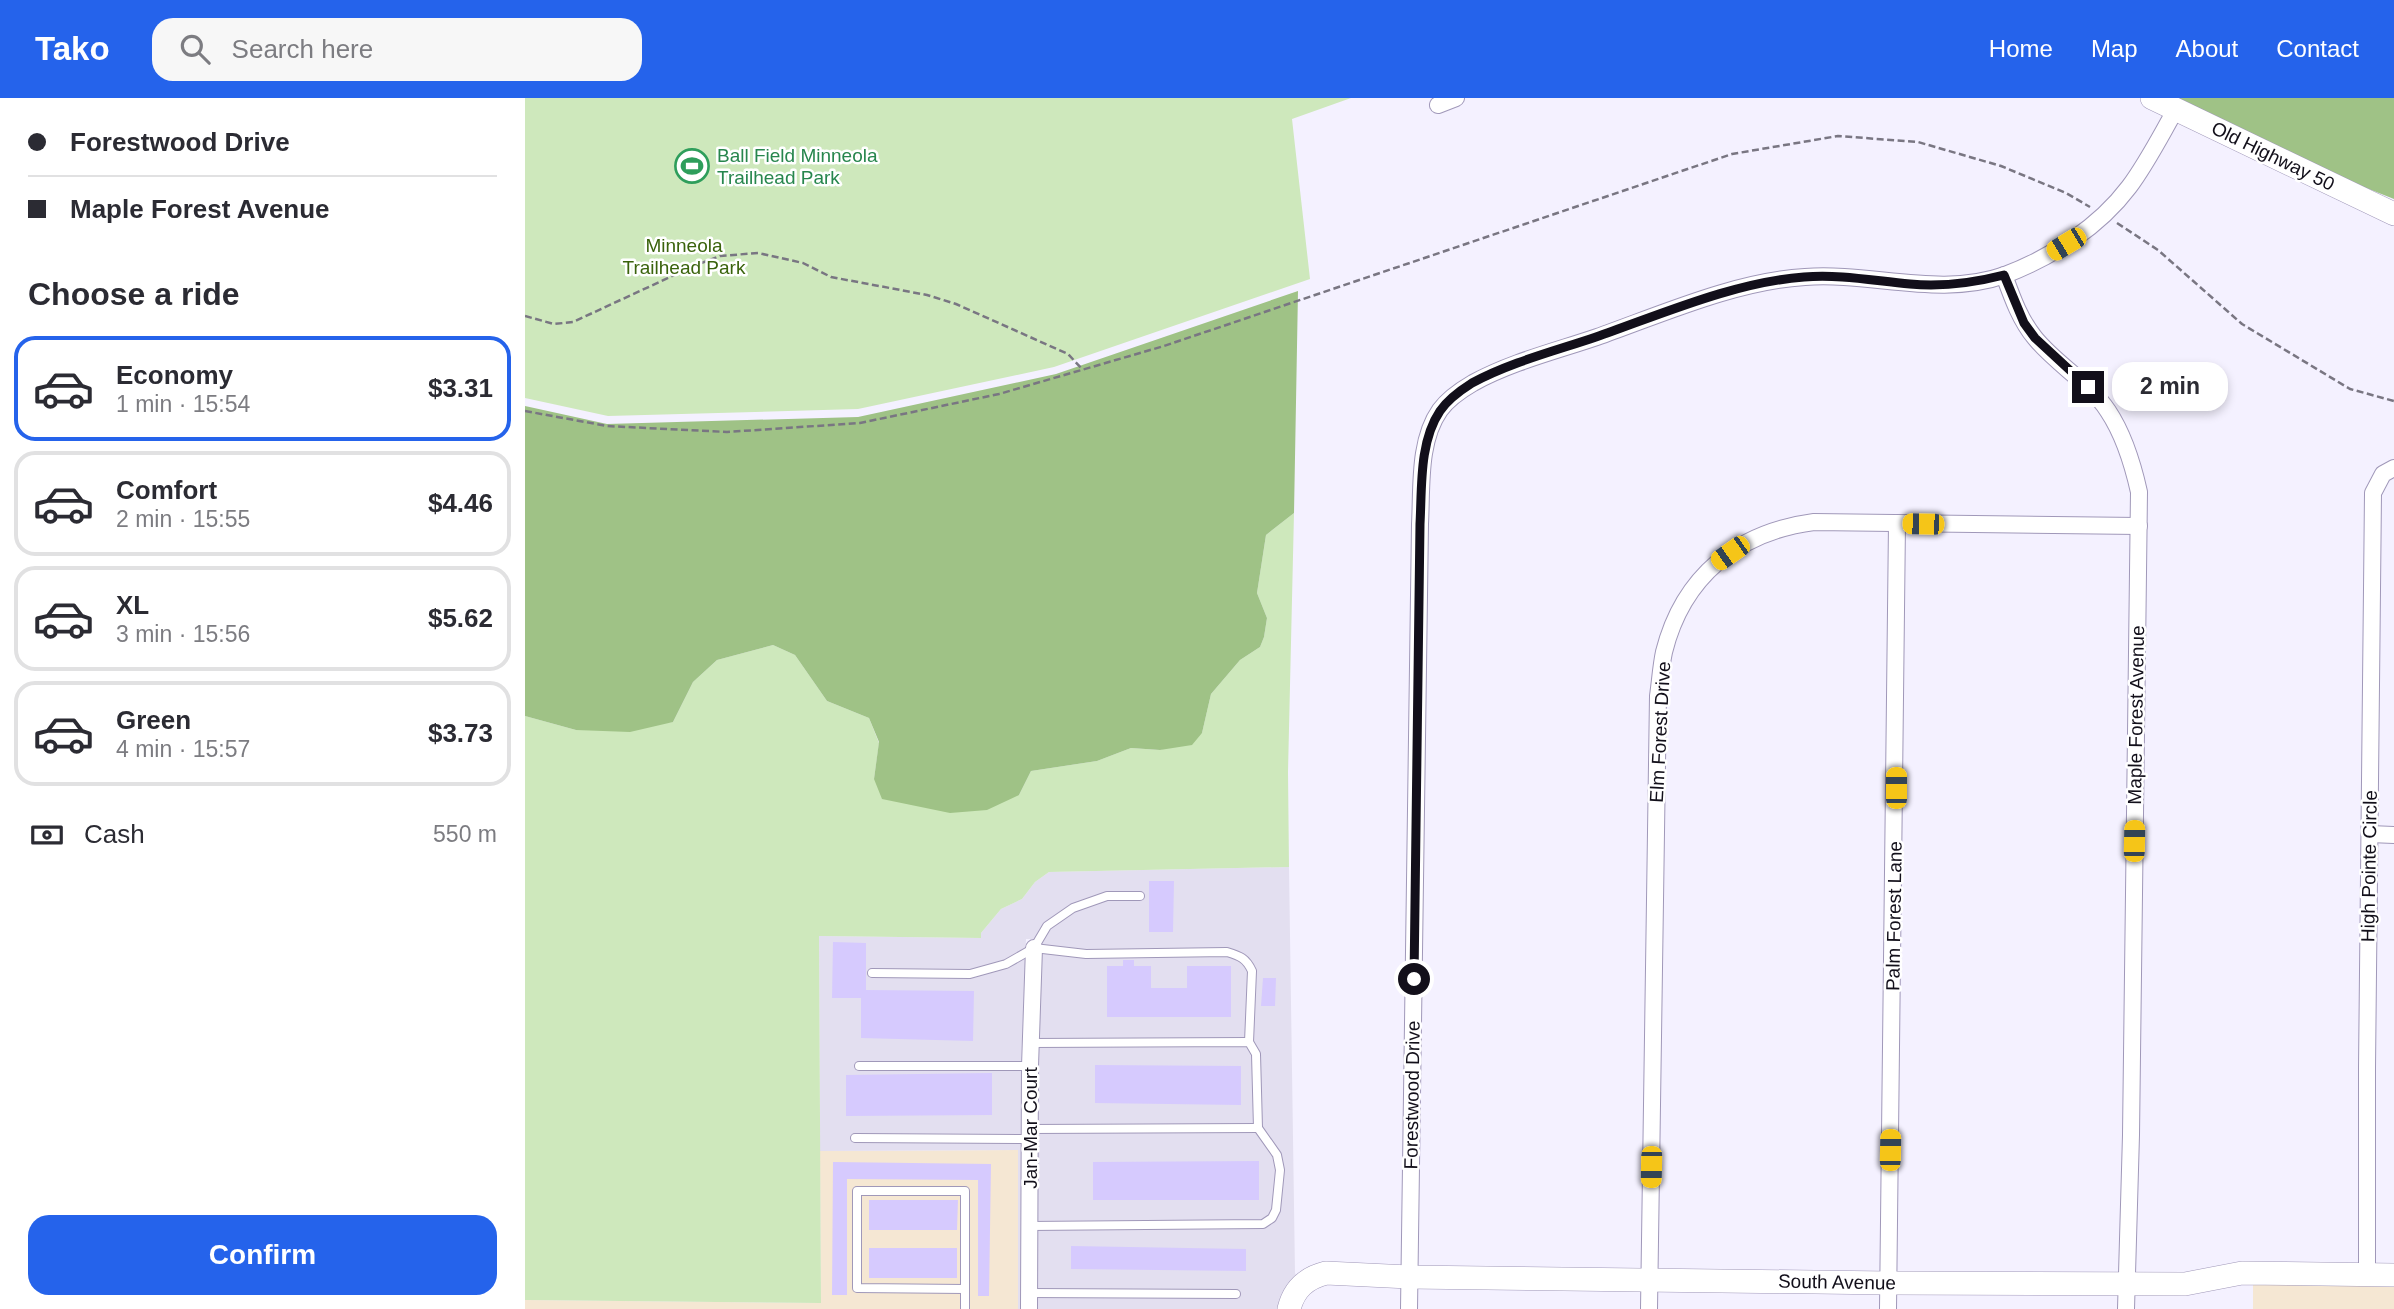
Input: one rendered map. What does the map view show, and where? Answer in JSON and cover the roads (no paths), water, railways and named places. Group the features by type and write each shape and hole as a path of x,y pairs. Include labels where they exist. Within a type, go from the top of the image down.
{"street":[{"path":"1438,105 1456,98"},
{"name":"Old Highway 50","path":"2152,98 2394,214"},
{"name":"Forestwood Drive","path":"1409,1309 1420,524 1427,442 1433,422 1441,409 1473,383 1505,369 1685,306 1779,279 1839,277 1912,285 1951,285 2004,275 2043,258 2103,215 2130,186 2176,109"},
{"name":"Maple Forest Avenue","path":"2004,275 2024,323 2035,338 2088,387 2108,411 2120,432 2139,492 2131,1135 2126,1309"},
{"name":"High Pointe Circle","path":"2367,1274 2373,493 2383,474 2394,468"},
{"name":"Elm Forest Drive","path":"1649,1309 1658,696 1664,654 1672,625 1684,601 1718,561 1741,544 1790,525 1814,522 2139,526"},
{"name":"Palm Forest Lane","path":"1888,1309 1897,523"},
{"path":"2370,834 2394,835"},
{"name":"Jan-Mar Court","path":"1029,1301 1029,1134 1034,948"},
{"name":"South Avenue","path":"1290,1305 1303,1282 1326,1273 1409,1277 2127,1284 2185,1284 2242,1273 2394,1275"}],"lane":[{"path":"872,973 971,974 1006,964 1034,948 1047,926 1073,908 1107,896 1140,896"},
{"path":"1029,1226 1263,1224 1272,1218 1276,1210 1280,1170 1277,1155 1258,1128 1257,1054 1249,1042 1252,971 1248,963 1240,956 1227,953 1086,954 1034,948"},
{"path":"1031,1043 1249,1042"},
{"path":"859,1066 1030,1066"},
{"path":"855,1138 1258,1128"},
{"path":"965,1289 857,1288 857,1191 965,1191 965,1289 965,1309"},
{"path":"1029,1301 1236,1294"}],"place":[{"name":"Ball Field Minneola Trailhead Park","path":"692,166"}],"park label":[{"name":"Minneola Trailhead Park","path":"684,256"}]}
